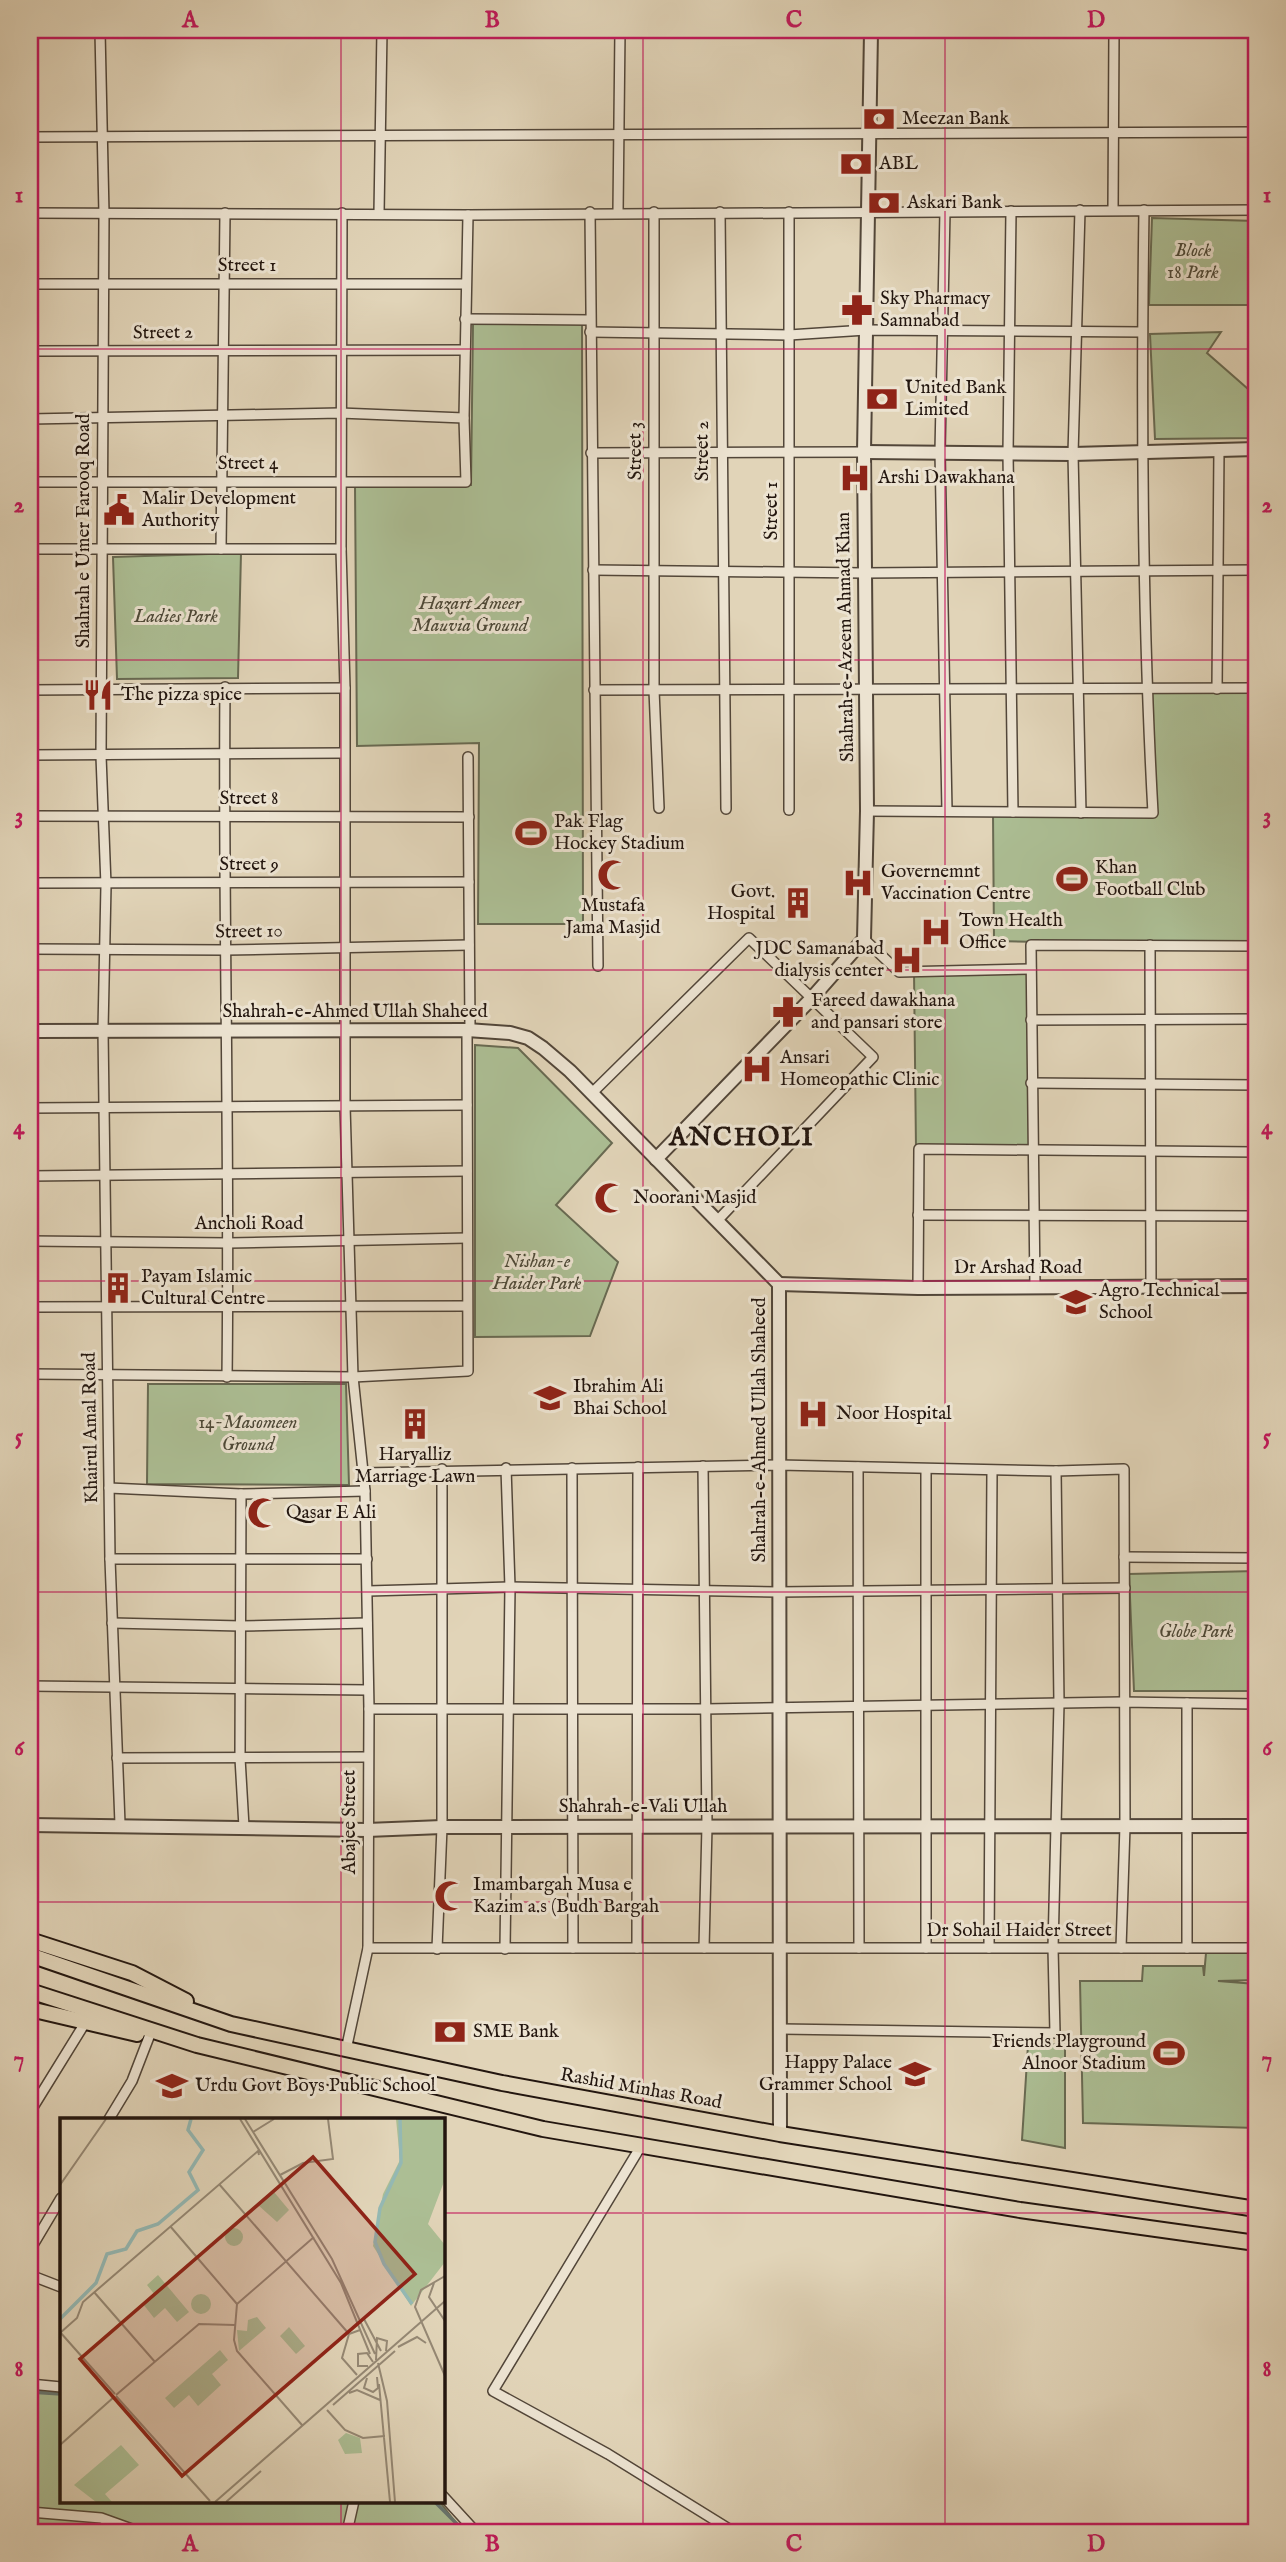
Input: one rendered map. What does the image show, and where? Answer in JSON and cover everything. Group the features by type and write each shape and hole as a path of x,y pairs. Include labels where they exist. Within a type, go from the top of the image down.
{"main road":[{"path":"30,1940 132,1973 231,2024"},
{"name":"Rashid Minhas Road","path":"30,1955 231,2024 502,2083 780,2134 1256,2209"},
{"path":"30,1992 197,2045 543,2129 1020,2210 1256,2243"},
{"path":"30,2009 149,2037 197,2045"}],"street":[{"path":"30,30 343,30"},
{"path":"379,213 382,30"},
{"path":"618,212 620,30"},
{"path":"1113,210 1114,30"},
{"name":"Shahrah e Umer Farooq Road","path":"100,31 104,214 101,351 101,755 105,816 106,951 103,1030"},
{"name":"Shahrah-e-Azeem Ahmad Khan","path":"864,939 867,811 864,452 871,31"},
{"path":"30,136 102,138 1256,132"},
{"path":"1080,210 1073,454 1081,813"},
{"path":"867,811 1153,813 1146,689 1142,453 1144,210"},
{"path":"30,213 467,215 590,212 1256,210"},
{"path":"945,211 940,452 947,811"},
{"path":"1011,211 1008,453 1014,690 1013,812"},
{"path":"590,212 598,966"},
{"name":"Street 3","path":"654,212 654,690 659,808"},
{"name":"Street 2","path":"720,212 726,809"},
{"name":"Street 1","path":"789,212 789,810"},
{"path":"221,549 225,213"},
{"name":"Abajee Street","path":"342,213 343,349 340,413 347,948 345,1106 349,1306 353,1377 365,1490 369,1709 368,1948 346,2050"},
{"path":"30,419 340,413 464,418 467,215"},
{"name":"Street 1","path":"30,284 465,284"},
{"path":"465,319 590,320"},
{"path":"590,332 789,335 866,330 1142,332"},
{"name":"Street 2","path":"30,351 465,349"},
{"name":"Street 4","path":"30,482 466,482 464,418"},
{"path":"1217,689 1219,449"},
{"path":"591,453 790,450 1073,454 1256,449"},
{"path":"30,549 341,549"},
{"path":"593,570 722,569 864,573 1256,570"},
{"path":"30,690 102,687 345,688"},
{"path":"225,687 223,817 230,1175 227,1377"},
{"path":"594,690 1256,688"},
{"path":"30,755 344,753"},
{"path":"30,1374 353,1377 468,1371 468,757"},
{"name":"Street 8","path":"30,816 468,817"},
{"name":"Street 9","path":"30,883 106,885 469,882"},
{"path":"592,1093 749,938 873,1057 717,1221"},
{"path":"656,1158 812,998 864,939 899,972 1031,969"},
{"name":"Street 10","path":"30,949 226,950 469,945"},
{"path":"1035,1287 1031,1149 1031,945 1256,946"},
{"path":"1150,946 1151,1287"},
{"path":"1031,1020 1256,1019"},
{"name":"Khairul Amal Road","path":"103,1030 110,1559 120,1824"},
{"name":"Shahrah-e-Ahmed Ullah Shaheed","path":"30,1031 468,1030 510,1033 528,1038 570,1071 779,1284 780,2134"},
{"path":"1031,1083 1256,1085"},
{"path":"30,1108 467,1105"},
{"path":"918,1288 919,1149 1256,1152"},
{"path":"30,1176 467,1171"},
{"path":"918,1215 1256,1216"},
{"name":"Ancholi Road","path":"30,1241 229,1243 467,1238"},
{"name":"Dr Arshad Road","path":"779,1284 918,1288 1256,1286"},
{"path":"30,1307 228,1304 467,1306"},
{"path":"363,1473 442,1469 779,1465 992,1471 1124,1469 1122,1702 1125,1826 1121,1948"},
{"path":"703,1466 707,1826 704,1948"},
{"path":"637,1948 640,1826 638,1467"},
{"path":"858,1467 859,1948"},
{"path":"505,1949 510,1587 506,1468"},
{"path":"572,1468 570,1591 573,1948"},
{"path":"438,1949 442,1827 442,1469"},
{"path":"926,1469 926,1948"},
{"path":"989,1948 993,1704 989,1590 992,1471"},
{"path":"781,2029 1055,2032 1053,1948 1059,1703 1056,1471"},
{"path":"109,1488 241,1494 365,1490"},
{"path":"241,1494 240,1758 244,1827"},
{"path":"1124,1556 1256,1558"},
{"path":"110,1559 367,1559"},
{"path":"368,1591 510,1587 570,1591 778,1592 1125,1588"},
{"path":"112,1623 240,1626 367,1623"},
{"path":"30,1686 368,1690"},
{"path":"369,1709 705,1709 1122,1702 1256,1704 1254,1948"},
{"path":"1186,1703 1187,1948"},
{"path":"117,1758 367,1757"},
{"name":"Shahrah-e-Vali Ullah","path":"30,1825 120,1824 367,1830 507,1826 1255,1826"},
{"name":"Dr Sohail Haider Street","path":"368,1948 1254,1948"},
{"path":"30,2112 85,2023"},
{"path":"110,2118 132,2081 149,2037"},
{"path":"641,2146 493,2391 608,2454 734,2532"},
{"path":"30,2250 60,2200"},
{"path":"30,2275 60,2287"},
{"path":"30,2384 60,2388"},
{"path":"444,2497 476,2532"},
{"path":"348,2532 354,2502"},
{"path":"30,2512 101,2518 116,2528 140,2532"}],"green space":[{"name":"Block 18 Park","path":"1152,218 1256,221 1256,305 1149,305"},
{"name":"Hazart Ameer Mauvia Ground","path":"473,324 582,324 583,924 478,924 479,743 357,746 355,486 471,485"},
{"path":"1221,332 1207,353 1256,396 1256,438 1155,439 1150,334"},
{"name":"Ladies Park","path":"241,553 238,678 117,679 113,557"},
{"path":"1146,689 1256,690 1256,946 994,941 993,814 1152,813"},
{"path":"1031,969 1031,1149 916,1149 914,971"},
{"name":"Nishan-e Haider Park","path":"475,1045 518,1048 612,1143 556,1205 618,1262 590,1336 475,1337"},
{"name":"14-Masomeen Ground","path":"148,1384 346,1384 349,1485 147,1484"},
{"name":"Globe Park","path":"1256,1571 1256,1691 1134,1691 1129,1574"},
{"name":"Friends Playground Alnoor Stadium","path":"1206,1953 1256,1953 1256,1980 1218,1981 1256,1984 1256,2128 1083,2123 1080,1981 1142,1981 1143,1966 1203,1966 1204,1976"},
{"path":"1065,2044 1065,2148 1022,2140 1028,2045"},
{"path":"30,2380 60,2383 60,2502 440,2502 463,2532 30,2532"}],"waterway":[{"path":"30,2392 60,2394"},
{"path":"435,2502 465,2532"}],"place":[{"name":"Meezan Bank","path":"879,119"},
{"name":"ABL","path":"856,164"},
{"name":"Askari Bank","path":"884,203"},
{"name":"Sky Pharmacy Samnabad","path":"857,310"},
{"name":"United Bank Limited","path":"882,399"},
{"name":"Arshi Dawakhana","path":"855,478"},
{"name":"Malir Development Authority","path":"119,510"},
{"name":"The pizza spice","path":"98,695"},
{"name":"Pak Flag Hockey Stadium","path":"531,833"},
{"name":"Mustafa Jama Masjid","path":"613,875"},
{"name":"Khan Football Club","path":"1072,879"},
{"name":"Governemnt Vaccination Centre","path":"858,883"},
{"name":"Govt. Hospital","path":"798,903"},
{"name":"Town Health Office","path":"936,932"},
{"name":"JDC Samanabad dialysis center","path":"907,960"},
{"name":"Fareed dawakhana and pansari store","path":"788,1012"},
{"name":"Ansari Homeopathic Clinic","path":"757,1069"},
{"name":"Noorani Masjid","path":"610,1198"},
{"name":"Payam Islamic Cultural Centre","path":"118,1288"},
{"name":"Agro Technical School","path":"1076,1302"},
{"name":"Ibrahim Ali Bhai School","path":"550,1398"},
{"name":"Noor Hospital","path":"813,1414"},
{"name":"Haryalliz Marriage Lawn","path":"415,1424"},
{"name":"Qasar E Ali","path":"263,1513"},
{"name":"Imambargah Musa e Kazim a.s (Budh Bargah","path":"450,1896"},
{"name":"SME Bank","path":"450,2032"},
{"name":"Friends Playground Alnoor Stadium","path":"1169,2053"},
{"name":"Happy Palace Grammer School","path":"915,2074"},
{"name":"Urdu Govt Boys Public School","path":"172,2086"}],"district":[{"name":"ANCHOLI","path":"742,1137"}]}
